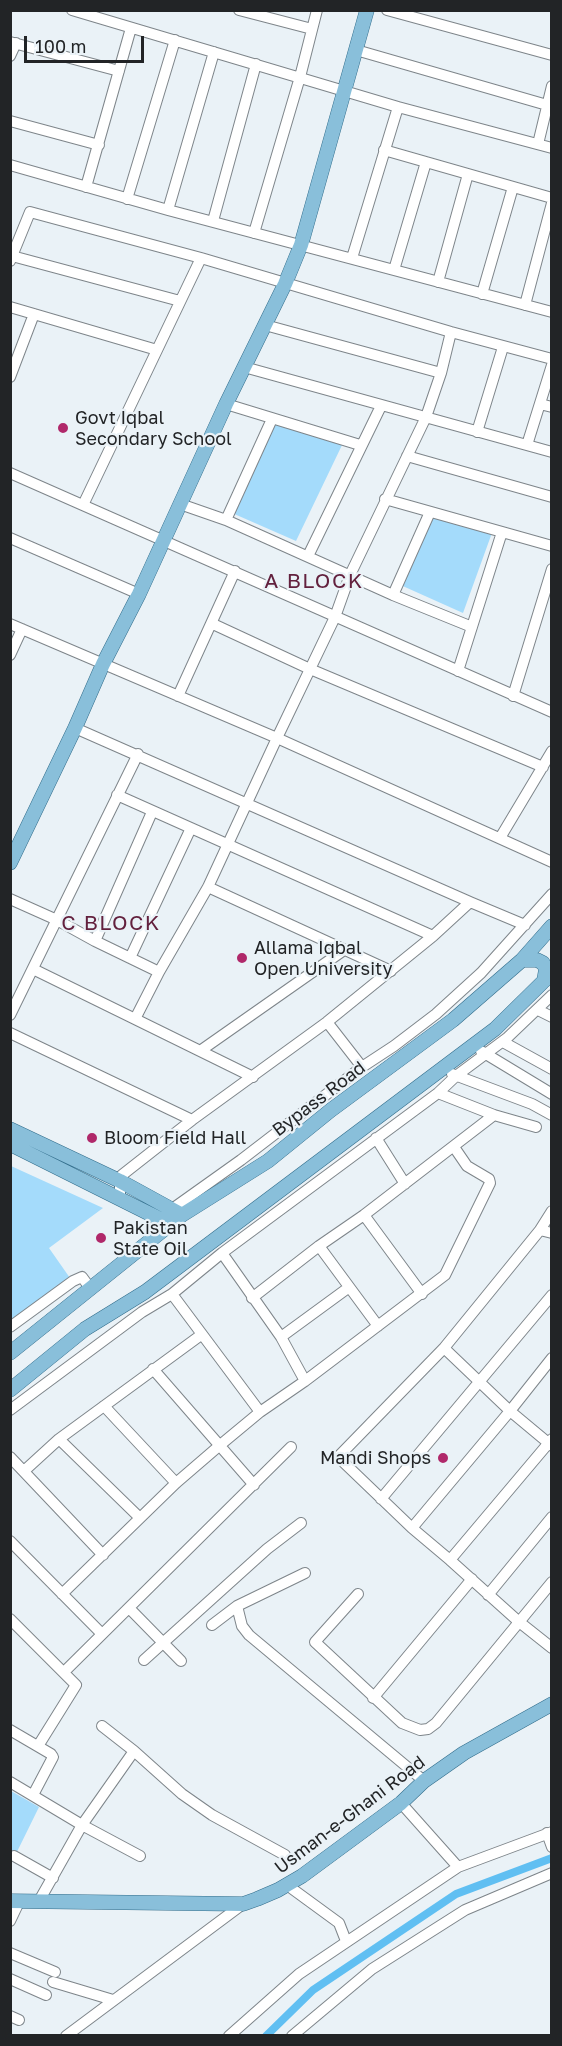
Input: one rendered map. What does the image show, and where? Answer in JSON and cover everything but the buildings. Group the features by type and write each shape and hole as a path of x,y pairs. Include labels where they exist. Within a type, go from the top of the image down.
{"main road":[{"path":"10,863 103,664 140,594 226,404 285,284 300,245 346,91 367,10"},
{"name":"Bypass Road","path":"10,1353 90,1288 177,1212 268,1161 453,1020 522,960 552,926"},
{"path":"541,938 542,951 546,958 552,961"},
{"path":"10,1390 85,1329 145,1292 450,1072 473,1046 495,1029 548,977 543,963 537,960 522,960"},
{"path":"10,1129 120,1181 177,1212"},
{"path":"10,1144 164,1222"},
{"name":"Usman-e-Ghani Road","path":"15,1900 243,1904 302,1876 401,1803 424,1781 464,1753 552,1704"}],"street":[{"path":"72,10 398,107 552,148"},
{"path":"240,10 271,15 312,29"},
{"path":"254,233 300,77 317,10"},
{"path":"387,10 552,55"},
{"path":"86,187 131,28"},
{"path":"127,199 175,40"},
{"path":"10,56 13,43 120,71"},
{"path":"356,50 547,105"},
{"path":"168,210 214,52"},
{"path":"213,221 256,64"},
{"path":"538,144 552,86"},
{"path":"352,258 398,107"},
{"path":"10,121 99,145"},
{"path":"384,150 552,198"},
{"path":"394,270 426,162"},
{"path":"10,165 127,199 552,312"},
{"path":"438,282 468,174"},
{"path":"482,294 513,187"},
{"path":"525,305 552,203"},
{"path":"180,301 11,259 30,212 201,258 503,347 552,358"},
{"path":"83,505 201,258"},
{"path":"10,307 157,350"},
{"path":"10,377 34,314"},
{"path":"265,325 441,373"},
{"path":"135,1019 208,887 276,738 335,617 350,575 426,417 441,373 451,332"},
{"path":"477,432 503,347"},
{"path":"527,445 552,365"},
{"path":"244,367 552,452"},
{"path":"226,404 360,445"},
{"path":"540,404 552,407"},
{"path":"308,556 360,445 381,406"},
{"path":"226,520 272,419"},
{"path":"407,456 552,497"},
{"path":"10,473 552,712"},
{"path":"385,499 552,546"},
{"path":"180,504 226,520 393,595 472,627"},
{"path":"393,595 430,512"},
{"path":"458,672 502,532"},
{"path":"10,538 140,594"},
{"path":"513,696 552,569"},
{"path":"178,696 236,572"},
{"path":"10,624 276,738 552,862"},
{"path":"213,624 310,669 543,767"},
{"path":"10,655 22,629"},
{"path":"75,728 525,925"},
{"path":"500,838 552,751"},
{"path":"10,1015 138,754"},
{"path":"117,795 433,936"},
{"path":"94,941 152,812"},
{"path":"130,958 191,828"},
{"path":"208,887 391,971"},
{"path":"177,1212 362,1067 436,1014 481,973 552,894"},
{"path":"10,899 57,920 94,941 159,972"},
{"path":"120,1199 122,1175 192,1120 327,1022 433,936 470,902"},
{"path":"200,1051 344,950"},
{"path":"33,969 253,1077"},
{"path":"10,1410 142,1312 172,1294 219,1256 438,1093 450,1072 486,1055 503,1042 552,995"},
{"path":"538,1010 552,1017"},
{"path":"327,1022 362,1067"},
{"path":"10,1033 192,1120"},
{"path":"503,1042 552,1069"},
{"path":"473,1046 552,1094"},
{"path":"450,1072 532,1104 552,1115"},
{"path":"438,1093 494,1115 536,1127"},
{"path":"252,1298 494,1115"},
{"path":"376,1138 405,1184"},
{"path":"62,1594 176,1483 219,1446 260,1412 305,1381 445,1275 490,1183 489,1179 467,1166 454,1147"},
{"path":"552,1211 540,1230 444,1348 338,1457 412,1528 518,1622 552,1648"},
{"path":"364,1215 422,1294"},
{"path":"540,1230 552,1233"},
{"path":"207,1246 219,1256 252,1298 280,1337 305,1381"},
{"path":"318,1246 378,1326"},
{"path":"10,1328 73,1281 82,1277 90,1288"},
{"path":"280,1337 348,1288"},
{"path":"172,1294 260,1412"},
{"path":"381,1499 552,1295"},
{"path":"24,1471 59,1439 201,1335"},
{"path":"444,1348 510,1411 550,1443 450,1560"},
{"path":"412,1528 552,1358"},
{"path":"153,1369 254,1485"},
{"path":"104,1406 176,1483"},
{"path":"59,1439 140,1518"},
{"path":"64,1672 291,1447"},
{"path":"10,1457 103,1555"},
{"path":"488,1595 552,1517"},
{"path":"144,1660 216,1594 301,1523"},
{"path":"10,1541 102,1634"},
{"path":"212,1625 237,1606 305,1573"},
{"path":"373,1698 472,1579"},
{"path":"358,1594 315,1642 402,1723 420,1730 428,1729 436,1723 552,1582"},
{"path":"237,1606 242,1626 249,1635 424,1781"},
{"path":"129,1608 181,1661"},
{"path":"11,1622 76,1685 38,1746"},
{"path":"102,1726 182,1794 212,1815 285,1855"},
{"path":"10,1730 53,1757 33,1795"},
{"path":"39,1901 82,1825 134,1751"},
{"path":"10,1782 140,1856"},
{"path":"401,1803 458,1867"},
{"path":"229,2036 299,1974 458,1867 549,1832 551,1846"},
{"path":"14,1856 53,1878"},
{"path":"292,2036 372,1969 456,1916 552,1873"},
{"path":"287,1885 339,1923 346,1941"},
{"path":"10,1922 15,1900"},
{"path":"66,2036 243,1904"},
{"path":"10,1953 54,1977 113,2000"},
{"path":"10,1979 46,1995"}],"shaded area":[{"path":"272,419 343,443 296,541 232,513"},
{"path":"427,510 493,530 463,613 396,583"},
{"path":"11,1166 103,1208 49,1248 70,1278 11,1322"},
{"path":"11,1791 39,1807 11,1864"}],"waterway":[{"path":"266,2036 313,1990 456,1894 552,1858"}],"place":[{"name":"Govt Iqbal Secondary School","path":"63,428"},
{"name":"Allama Iqbal Open University","path":"242,958"},
{"name":"Bloom Field Hall","path":"92,1138"},
{"name":"Pakistan State Oil","path":"101,1238"},
{"name":"Mandi Shops","path":"443,1458"}],"district":[{"name":"A BLOCK","path":"314,581"},
{"name":"C BLOCK","path":"111,923"}]}
